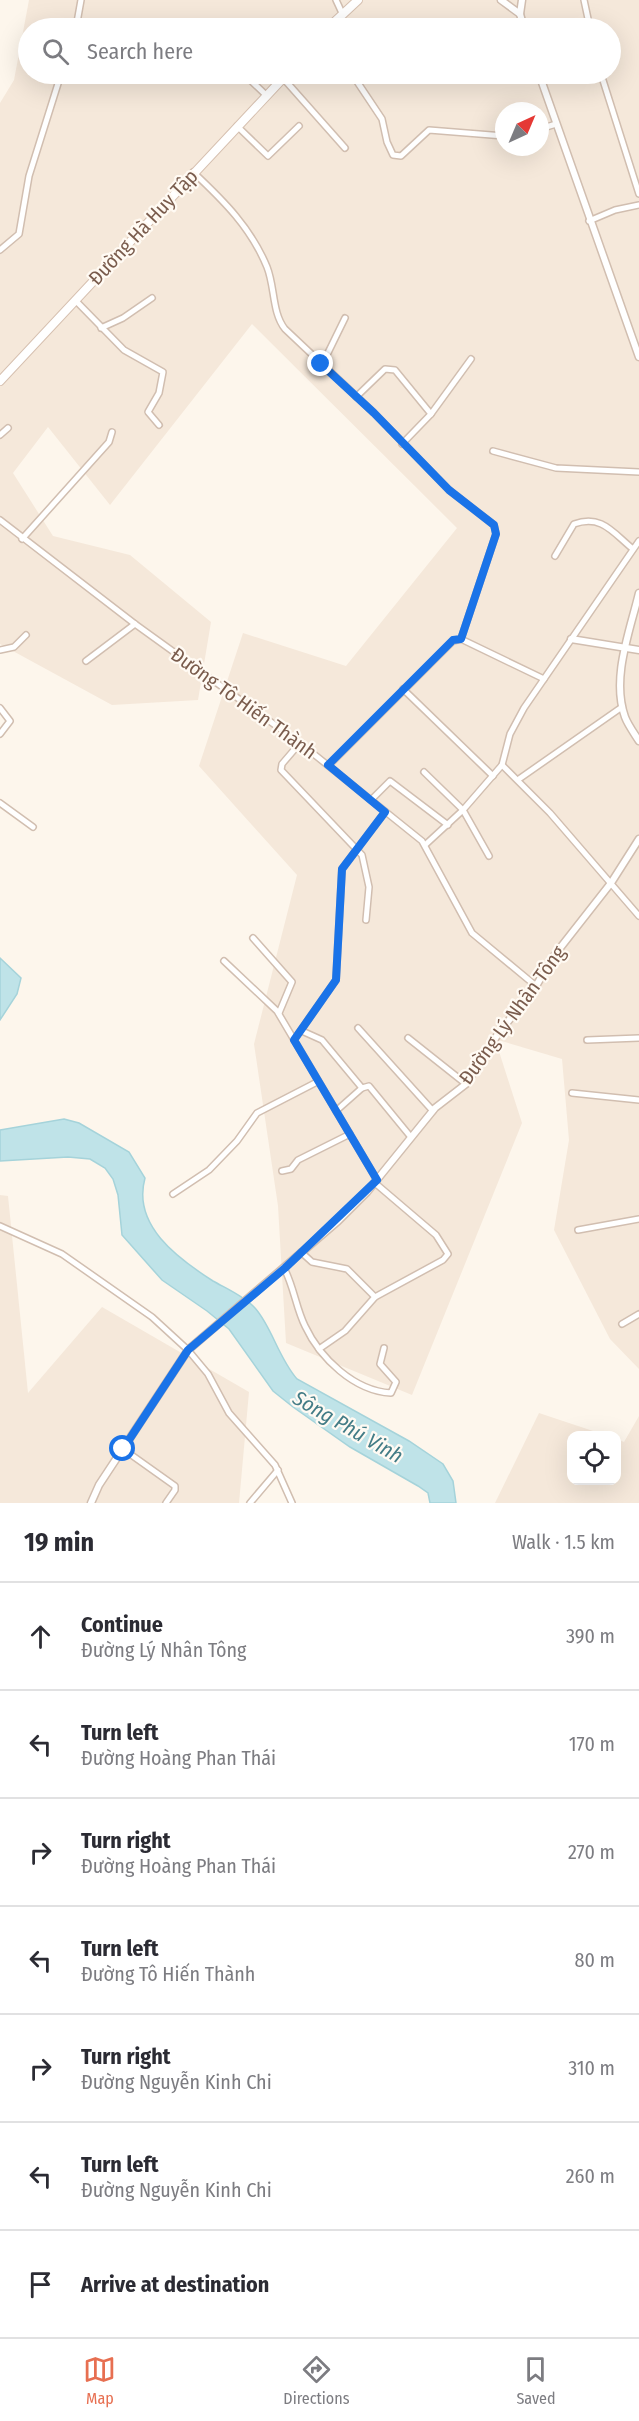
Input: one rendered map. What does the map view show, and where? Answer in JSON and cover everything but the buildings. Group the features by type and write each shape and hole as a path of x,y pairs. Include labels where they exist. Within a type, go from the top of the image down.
{"main road":[{"path":"338,18 358,0"},
{"name":"Đường Hà Huy Tập","path":"0,381 277,84"}],"street":[{"path":"78,18 81,0"},
{"path":"336,0 342,14"},
{"path":"501,0 520,14"},
{"path":"521,18 522,0"},
{"path":"584,0 588,18"},
{"path":"0,250 19,234 28,176 58,84"},
{"path":"254,84 266,95"},
{"path":"292,84 345,148"},
{"path":"359,84 382,119 387,142 393,155 402,156 429,130 495,135"},
{"path":"542,84 638,354"},
{"path":"604,84 639,194"},
{"path":"549,126 556,124"},
{"path":"237,126 268,156 299,126"},
{"path":"194,172 228,205 246,229 267,268 281,324 456,496 496,530 461,639"},
{"path":"589,221 615,210 639,205"},
{"path":"100,328 123,318 152,298"},
{"path":"76,301 128,354 163,372 159,393 148,412 159,425"},
{"path":"322,365 345,318"},
{"path":"402,444 432,414 471,359"},
{"path":"356,397 383,371 392,369 410,386 432,414"},
{"path":"0,435 8,428"},
{"path":"22,538 109,442 112,432"},
{"path":"493,451 556,468 639,472"},
{"path":"555,556 574,524 592,519 605,526 633,549"},
{"name":"Đường Tô Hiến Thành","path":"0,520 135,624 300,743 425,845 472,933 536,986"},
{"path":"425,845 463,810 502,765 510,734 544,679 639,541"},
{"path":"639,593 620,676 625,718 639,741"},
{"path":"86,661 135,624"},
{"path":"0,650 14,647 26,635"},
{"path":"328,765 453,640 461,639 544,679"},
{"path":"571,639 639,650"},
{"path":"403,690 493,776"},
{"path":"519,779 622,707"},
{"path":"0,708 10,721 0,734"},
{"path":"300,743 282,764 282,770 356,847 365,865 369,887 366,920"},
{"path":"502,765 519,779 639,916"},
{"path":"424,772 463,810 489,856"},
{"path":"371,800 390,781 448,825"},
{"path":"0,803 33,827"},
{"path":"294,1040 336,980 340,873 356,847 385,812"},
{"name":"Đường Lý Nhân Tông","path":"91,1503 123,1449 188,1350 285,1268 376,1181 410,1136 433,1111 466,1084 498,1034 536,986 553,957 611,883 639,839"},
{"path":"253,938 292,982 279,1013"},
{"path":"224,961 279,1013 376,1181 436,1235 448,1254 443,1260 400,1286 375,1297 345,1331 319,1349"},
{"path":"358,1028 433,1111"},
{"path":"302,1031 322,1040 362,1088"},
{"path":"408,1038 466,1084"},
{"path":"587,1041 639,1038"},
{"path":"173,1194 209,1170 237,1141 256,1113 317,1082"},
{"path":"336,1111 362,1088 366,1086 372,1088 410,1136"},
{"path":"572,1093 639,1100"},
{"path":"282,1171 291,1169 303,1157 350,1134"},
{"path":"578,1230 639,1219"},
{"path":"0,1226 62,1254 152,1317 188,1350 208,1374 228,1413 278,1470 292,1503"},
{"path":"301,1252 310,1261 347,1269 375,1297"},
{"path":"285,1268 305,1326 319,1349 336,1368 351,1379 376,1390 391,1393 396,1382 380,1364 384,1348"},
{"path":"622,1324 639,1314"},
{"path":"123,1449 175,1486 176,1490 166,1503"},
{"path":"250,1503 278,1470"}],"shaded area":[{"path":"29,0 639,0 639,1369 610,1339 554,1230 569,1140 562,1059 495,1039 522,1123 412,1395 286,1343 278,1206 254,1044 297,875 199,766 243,633 346,666 457,528 252,324 110,505 48,427 13,473 53,536 130,555 211,622 198,700 112,705 0,644 0,103 14,80 18,59 18,84 621,84 621,18 26,18"},
{"path":"0,1195 8,1196 28,1393 102,1307 249,1392 239,1503 0,1503"},
{"path":"539,1413 593,1431 567,1431 567,1485 621,1485 621,1441 624,1442 639,1416 639,1503 495,1503"}],"water":[{"path":"0,958 21,978 17,994 0,1020"},
{"name":"Sông Phú Vinh","path":"64,1119 79,1123 129,1152 145,1178 143,1195 145,1211 151,1225 172,1251 185,1262 241,1296 255,1308 297,1379 409,1441 443,1464 453,1481 456,1503 430,1503 428,1493 350,1447 273,1391 229,1329 162,1280 122,1235 118,1195 113,1179 105,1168 90,1159 68,1157 0,1161 0,1130"}],"route":[{"path":"123,1449 188,1350 338,1221 377,1180 294,1040 336,980 341,909 340,873 356,847 385,812 328,765 453,640 461,639 496,534 494,525 469,508 449,490 374,413 321,364"}]}
